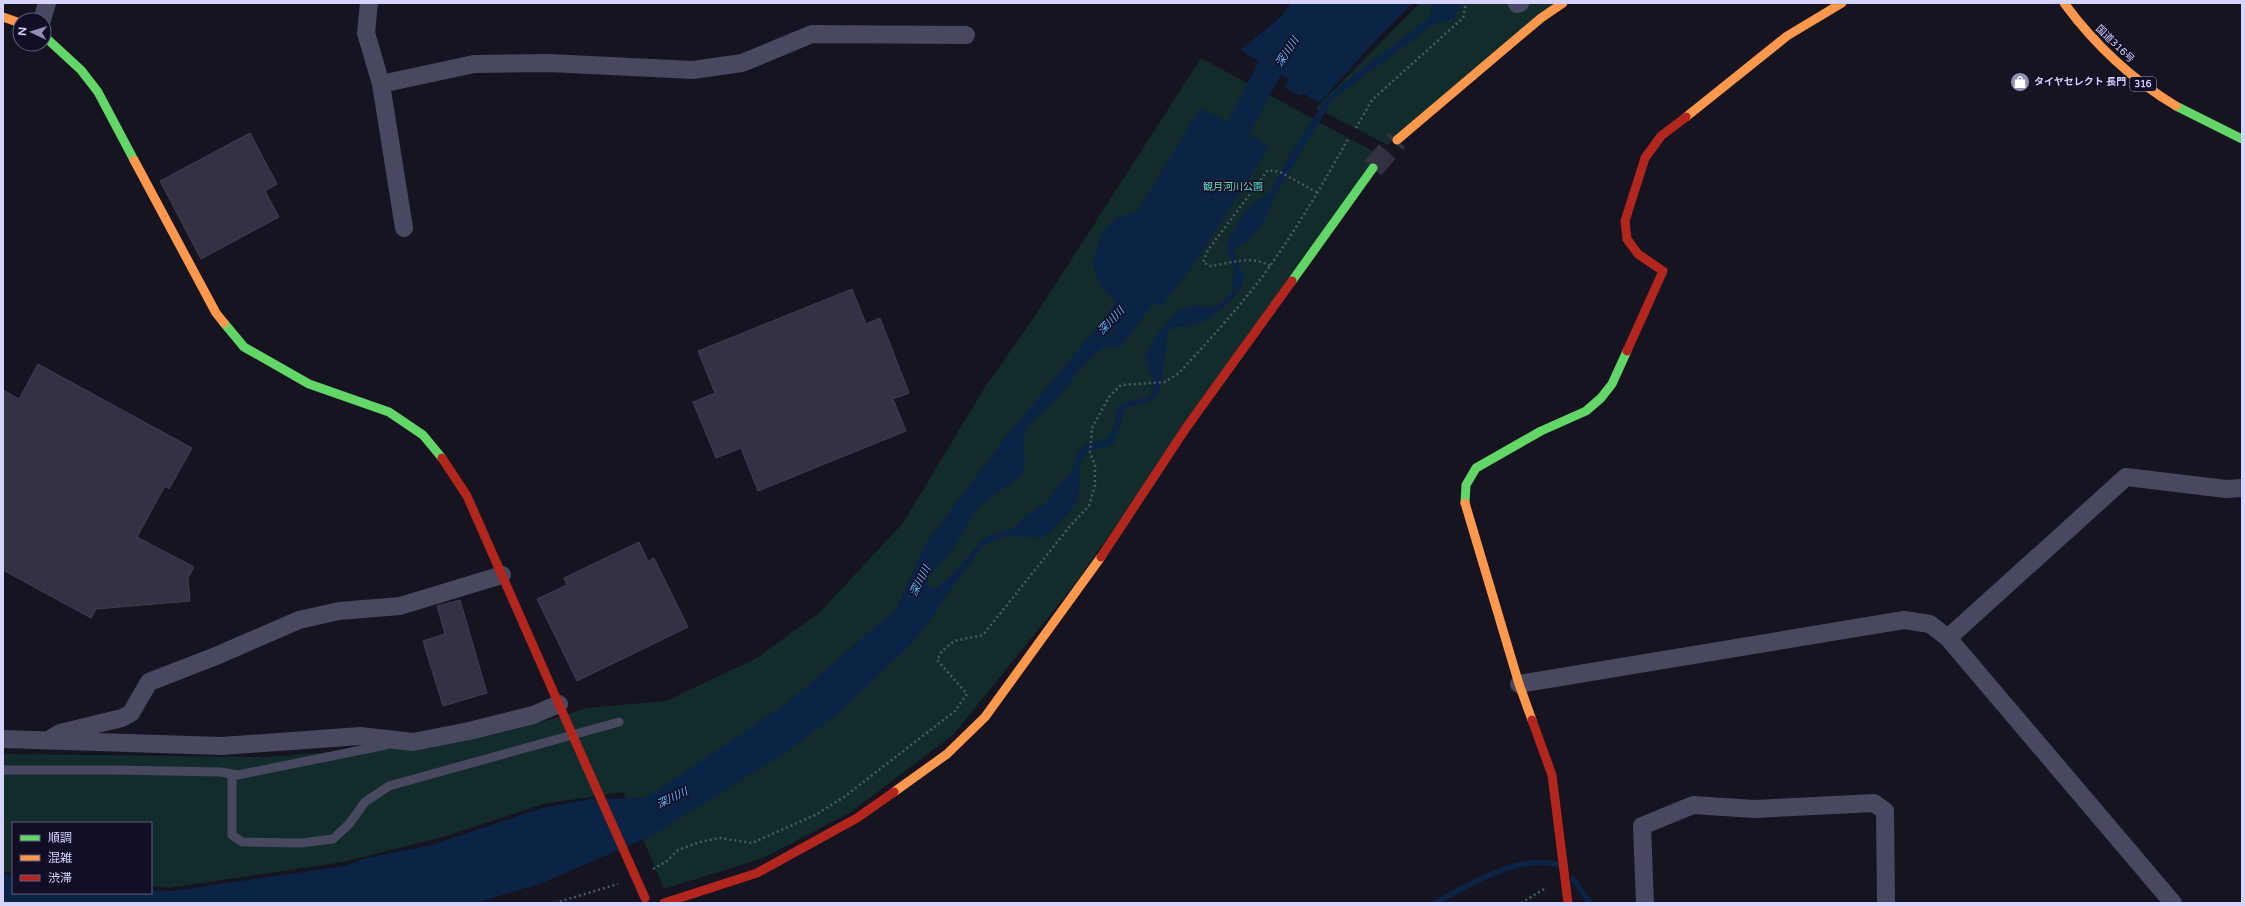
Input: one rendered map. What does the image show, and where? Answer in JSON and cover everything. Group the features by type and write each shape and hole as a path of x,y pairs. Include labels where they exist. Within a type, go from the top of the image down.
{"main road":[{"path":"1396,140 1535,23 1563,3"},
{"path":"1568,903 1552,775 1519,684 1465,505 1466,485 1476,468 1541,431 1586,411 1612,384 1663,271 1638,254 1628,238 1625,221 1645,158 1661,136 1787,36 1842,3"},
{"name":"国道316号","path":"2064,3 2098,46 2137,80 2178,108 2208,124 2242,139"},
{"path":"52,43 81,70 98,92 216,313 244,347 267,362 309,384 389,412 423,434 445,461 467,496 646,901"},
{"path":"664,903 757,873 857,818 947,754 985,717 1102,555 1186,428 1373,168"}],"street":[{"path":"369,3 366,33 381,84 404,228"},
{"path":"381,84 474,64 549,63 693,70 742,63 812,34 966,35"},
{"path":"1948,638 2126,477 2226,490 2242,488"},
{"path":"48,741 60,733 122,718 131,713 149,682 216,656 299,620 339,610 400,606 502,575"},
{"path":"1519,684 1904,620 1930,624 1948,638 2173,903"},
{"path":"3,739 222,746 366,736 414,742 469,731 560,707"},
{"path":"1645,903 1642,826 1693,805 1754,809 1874,803 1885,811 1886,903"}],"lane":[{"path":"232,775 232,835 242,842 301,843 333,839 349,824 365,802 389,786 619,722"},
{"path":"3,770 220,772 232,775 405,742"}],"path":[{"path":"1356,128 1372,100 1463,18 1466,3"},
{"path":"646,872 667,861 678,850 700,842 720,838 752,843 815,815 844,797 955,711 967,694 937,660 942,652 954,641 983,635 1070,526 1089,506 1095,485 1095,466 1090,452 1094,422 1109,396 1116,389 1127,383 1162,382 1179,373 1253,289 1270,266 1318,193 1348,139"},
{"path":"1270,266 1264,262 1238,259 1210,266 1203,262 1207,252 1268,170 1280,172 1318,193"},
{"path":"1521,903 1564,878"},
{"path":"555,903 621,883"}],"green space":[{"path":"1420,3 1556,3 1388,145 1316,108"},
{"name":"観月河川公園","path":"1201,58 1380,155 1293,271 1075,584 954,734 851,812 763,858 664,889 623,792 543,804 443,837 343,862 168,888 152,886 152,822 12,822 12,873 3,871 3,754 267,757 397,747 421,748 553,719 586,708 666,701 757,658 820,612 903,523 985,387 1035,316"}],"water":[{"name":"深川川","path":"1291,3 1413,3 1374,42 1320,103 1304,94 1299,96 1284,87 1289,79 1281,75 1249,134 1269,147 1194,264 1161,307 1154,303 1120,348 1104,347 1097,352 1060,395 1034,419 1026,430 1024,437 1024,467 1021,476 978,507 951,552 928,576 928,584 931,588 937,588 952,575 983,539 1015,527 1025,516 1048,501 1057,486 1071,473 1078,452 1087,444 1108,439 1113,428 1119,406 1134,400 1149,397 1154,388 1153,379 1145,359 1146,354 1160,330 1173,316 1184,308 1192,306 1215,306 1226,298 1233,290 1231,284 1234,274 1233,264 1227,250 1228,240 1247,208 1270,192 1288,158 1322,105 1336,89 1429,18 1433,3 1460,3 1454,19 1433,25 1333,99 1273,199 1260,228 1250,239 1235,247 1237,264 1245,274 1239,290 1218,312 1202,322 1195,325 1178,327 1169,331 1159,392 1153,400 1149,402 1125,408 1113,445 1088,451 1081,461 1078,502 1052,530 1042,538 1007,536 983,545 916,639 841,711 785,753 651,836 540,884 475,903 3,903 3,874 12,876 12,894 152,894 152,890 172,891 345,866 366,858 432,845 542,808 591,799 646,798 786,704 896,609 926,543 1008,434 1112,309 1114,299 1101,287 1092,264 1102,232 1117,217 1137,212 1200,108 1228,122 1259,61 1240,50 1281,17"}],"building":[{"path":"250,133 277,184 265,191 279,217 201,259 160,181"},
{"path":"852,289 866,324 880,318 909,393 893,399 906,431 758,491 741,448 716,458 693,402 715,393 698,351"},
{"path":"38,364 192,448 169,489 165,486 137,537 194,567 188,578 190,601 96,609 91,618 3,570 3,390 19,399"},
{"path":"639,542 648,561 654,558 688,627 577,681 537,599 567,585 564,578"},
{"path":"460,600 487,693 443,706 423,641 445,634 437,606"}],"waterway":[{"path":"1435,903 1478,880 1511,867 1528,863 1544,862 1559,865"},
{"path":"1573,879 1590,903"}],"tunnel":[{"path":"1373,168 1397,140"}],"traffic: fast":[{"path":"52,43 81,70 98,92 134,160"},
{"path":"2176,106 2242,139"},
{"path":"1292,281 1373,168"},
{"path":"224,323 244,347 309,384 389,412 423,435 442,458"},
{"path":"1465,503 1466,485 1476,468 1541,431 1586,411 1601,398 1612,384 1627,351"}],"traffic: slow":[{"path":"1397,140 1541,18 1563,3"},
{"path":"1686,117 1787,36 1842,3"},
{"path":"2064,3 2088,33 2129,73 2176,106"},
{"path":"3,17 12,20"},
{"path":"134,160 216,313 224,323"},
{"path":"1465,503 1519,684 1532,720"},
{"path":"894,792 947,754 985,717 1101,557"}],"traffic: jam":[{"path":"1627,351 1663,271 1638,254 1627,239 1625,221 1645,158 1661,136 1686,117"},
{"path":"1101,557 1186,428 1292,281"},
{"path":"442,458 467,496 561,709"},
{"path":"561,709 645,898"},
{"path":"1532,720 1552,775 1568,903"},
{"path":"664,903 757,873 857,818 894,792"}],"place":[{"name":"タイヤセレクト 長門","path":"2020,82"}]}
